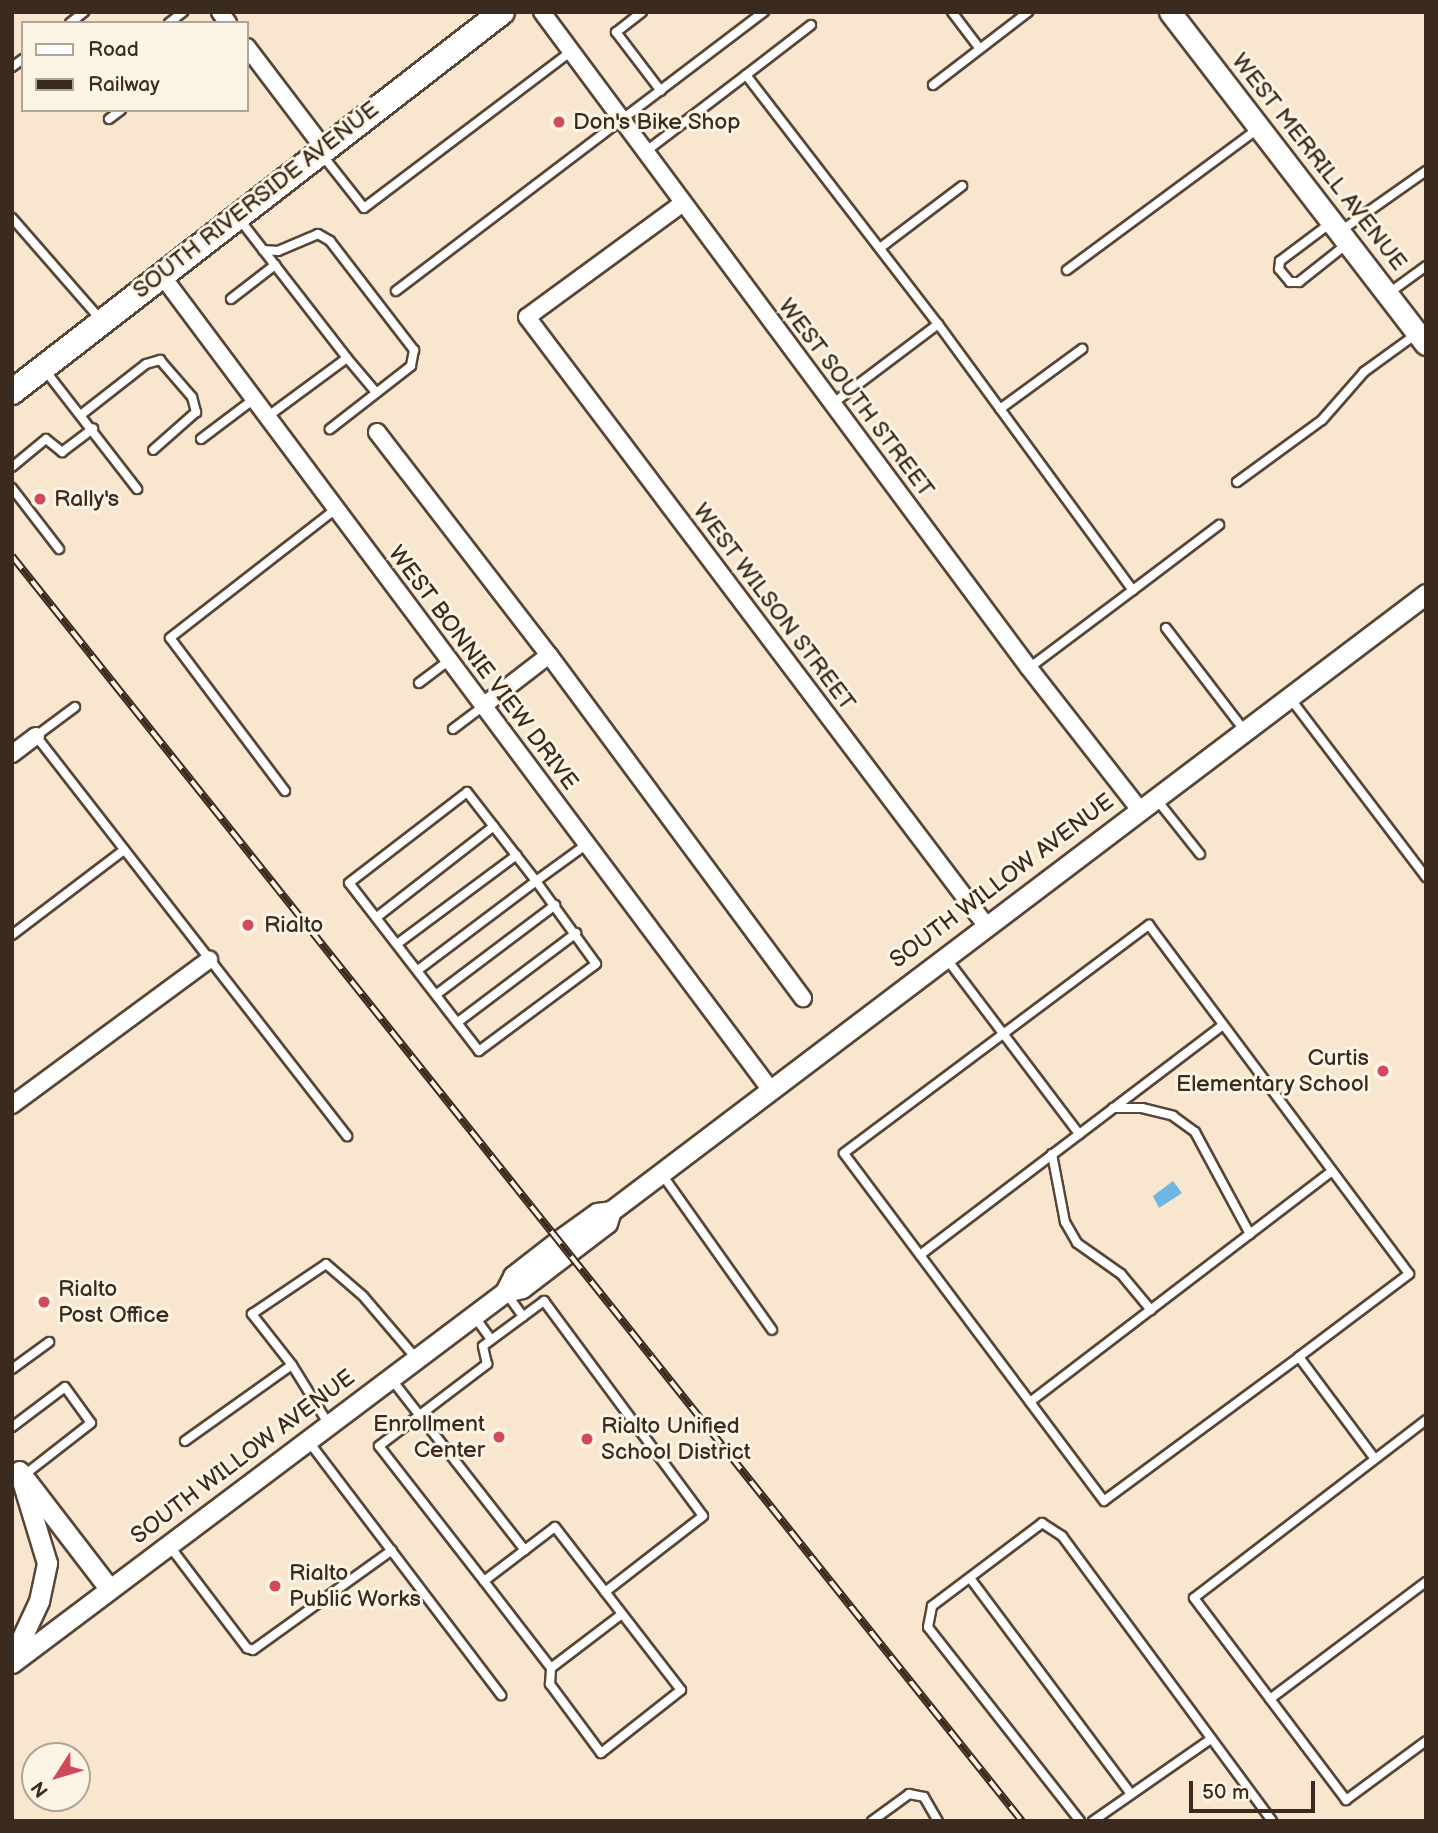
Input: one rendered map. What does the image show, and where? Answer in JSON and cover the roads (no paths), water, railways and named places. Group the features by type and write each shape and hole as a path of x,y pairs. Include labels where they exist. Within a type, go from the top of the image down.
{"main road":[{"name":"SOUTH RIVERSIDE AVENUE","path":"12,392 100,320 502,12"},
{"name":"WEST MERRILL AVENUE","path":"1176,14 1259,128 1422,338"}],"street":[{"name":"WEST SOUTH STREET","path":"542,12 1029,668 1147,803"},
{"path":"248,48 321,149"},
{"name":"WEST WILSON STREET","path":"683,203 527,317 985,924"},
{"name":"WEST BONNIE VIEW DRIVE","path":"160,274 769,1089"},
{"path":"377,432 549,655 803,998"},
{"name":"SOUTH WILLOW AVENUE","path":"12,1661 505,1292 513,1276 558,1241 597,1213 611,1211 944,955 1426,594"},
{"path":"484,706 549,655"},
{"path":"12,754 36,736"},
{"path":"12,1105 209,960"},
{"path":"16,1469 109,1588"},
{"path":"12,1661 39,1601 47,1563 16,1469"}],"lane":[{"path":"642,12 615,32 660,91"},
{"path":"396,290 764,12"},
{"path":"952,12 980,49"},
{"path":"933,85 1028,12"},
{"path":"645,152 811,25"},
{"path":"321,149 364,208 570,52"},
{"path":"746,75 938,324 1133,590"},
{"path":"109,119 118,112"},
{"path":"1067,270 1259,128"},
{"path":"1340,232 1299,282 1290,282 1279,269 1280,261 1291,251 1340,232 1426,171"},
{"path":"880,248 962,186"},
{"path":"236,215 375,391"},
{"path":"12,218 100,320"},
{"path":"263,250 278,251 318,234 330,241 377,298 414,350 411,366 375,391 330,429"},
{"path":"231,299 275,265"},
{"path":"1388,294 1426,266"},
{"path":"832,404 938,324"},
{"path":"1237,482 1322,420 1364,372 1422,338"},
{"path":"1000,409 1082,348"},
{"path":"267,417 347,358"},
{"path":"82,414 146,365 160,360 197,406 194,418 153,450"},
{"path":"43,367 82,414 137,489"},
{"path":"201,439 254,399"},
{"path":"12,467 46,439 62,452 93,429"},
{"path":"12,488 59,549"},
{"path":"285,791 170,638 336,509"},
{"path":"1029,668 1219,525"},
{"path":"1166,628 1244,730"},
{"path":"419,683 449,660"},
{"path":"1289,697 1426,877"},
{"path":"453,729 484,706"},
{"path":"75,707 36,736 347,1136"},
{"path":"467,792 517,855 596,964 479,1051 349,883 467,792"},
{"path":"1147,803 1200,855"},
{"path":"377,917 494,826"},
{"path":"418,970 587,844"},
{"path":"12,935 124,850"},
{"path":"397,944 517,855"},
{"path":"437,994 555,905"},
{"path":"1149,925 1223,1025 1409,1274 1104,1501 844,1153 1149,925"},
{"path":"458,1022 576,933"},
{"path":"944,955 1079,1134"},
{"path":"920,1255 1223,1025"},
{"path":"1113,1108 1142,1108 1173,1116 1195,1132 1250,1234"},
{"path":"1052,1154 1065,1222 1077,1243 1121,1274 1151,1310"},
{"path":"1030,1402 1332,1171"},
{"path":"660,1172 772,1330"},
{"path":"328,1423 292,1365 252,1314 326,1264 363,1296 416,1358"},
{"path":"505,1292 523,1316"},
{"path":"484,1581 555,1527 605,1592 622,1614 681,1690 601,1753 550,1684 551,1668 379,1446 486,1364 483,1346 544,1301 703,1516 605,1592"},
{"path":"474,1315 491,1339"},
{"path":"12,1368 48,1342"},
{"path":"1299,1357 1375,1459"},
{"path":"185,1441 292,1365"},
{"path":"390,1377 525,1550"},
{"path":"12,1427 65,1387 91,1423 16,1469"},
{"path":"1426,1420 1194,1598 1346,1800 1426,1741"},
{"path":"307,1439 501,1695"},
{"path":"1080,1821 928,1627 932,1606 1042,1523 1062,1536 1272,1821"},
{"path":"168,1544 247,1648 253,1650 392,1550"},
{"path":"970,1578 1131,1794"},
{"path":"1270,1699 1426,1582"},
{"path":"551,1668 622,1614"},
{"path":"1093,1821 1211,1739"},
{"path":"872,1821 909,1794 924,1797 938,1821"}],"water":[{"path":"1173,1181 1182,1193 1159,1208 1153,1196"}],"railway":[{"path":"12,556 1022,1821"}],"place":[{"name":"Don's Bike Shop","path":"559,122"},
{"name":"Rally's","path":"40,499"},
{"name":"Rialto","path":"248,925"},
{"name":"Curtis Elementary School","path":"1383,1071"},
{"name":"Rialto Post Office","path":"44,1302"},
{"name":"Enrollment Center","path":"499,1437"},
{"name":"Rialto Unified School District","path":"587,1439"},
{"name":"Rialto Public Works","path":"275,1586"}]}
